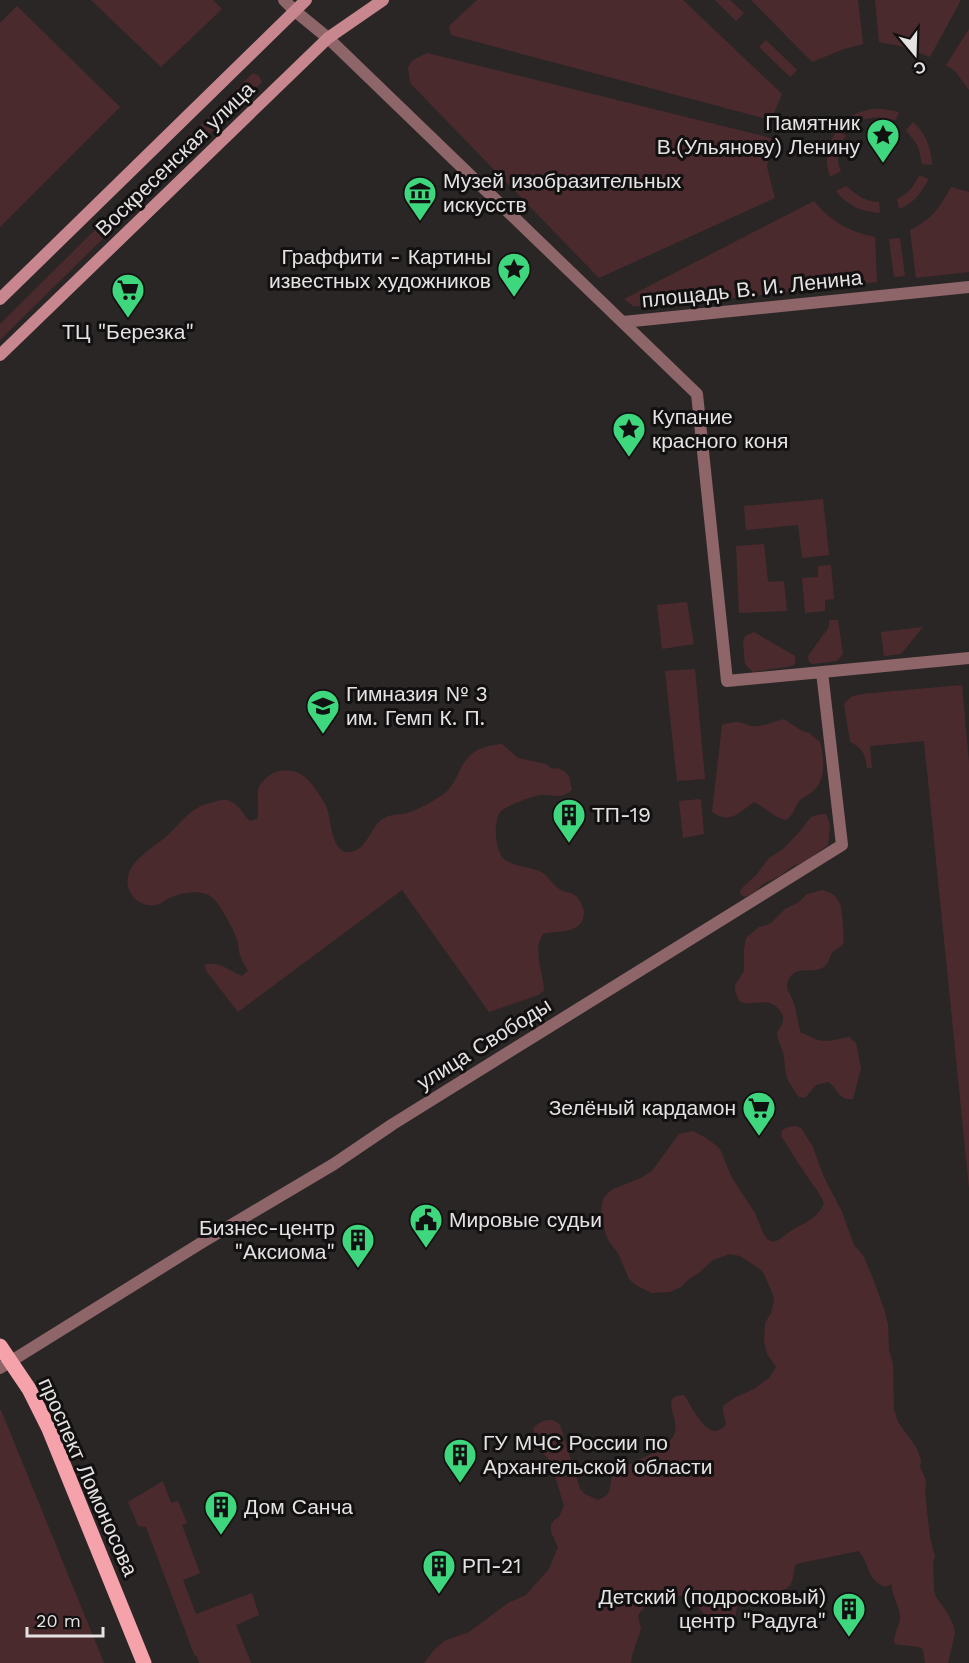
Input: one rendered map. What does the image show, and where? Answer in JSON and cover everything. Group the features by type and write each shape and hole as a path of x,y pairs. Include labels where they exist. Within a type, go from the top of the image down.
{"main road":[{"name":"Воскресенская улица","path":"0,299 306,0"},
{"name":"Воскресенская улица","path":"0,355 328,38 383,0"},
{"name":"проспект Ломоносова","path":"0,1346 6,1365 29,1389 49,1430 144,1663"}],"street":[{"name":"площадь В. И. Ленина","path":"284,0 328,38 623,322 969,287"},
{"path":"623,322 697,394 727,681 969,658"},
{"name":"улица Свободы","path":"6,1365 334,1164 403,1118 842,845 822,672"}],"shaded area":[{"path":"91,0 213,0 222,9 161,67"},
{"path":"477,0 683,0 782,94 771,120 451,35 449,26"},
{"path":"715,0 730,0 744,13 736,21"},
{"path":"751,0 858,0 863,44 812,62"},
{"path":"875,0 961,0 930,57 900,46 879,42"},
{"path":"17,6 120,107 0,227 0,23"},
{"path":"969,29 969,90 955,71 946,65"},
{"path":"766,40 797,70 790,77 759,47"},
{"path":"427,53 771,138 767,167 775,198 599,278 410,83 408,67 413,60"},
{"path":"253,73 259,76 262,82 0,340 0,324"},
{"path":"871,109 899,112 896,120 868,118 855,127 846,120 857,113"},
{"path":"913,122 927,141 932,165 922,164 918,146 906,130"},
{"path":"837,130 846,136 838,153 841,171 830,177 827,164 828,153"},
{"path":"919,175 929,179 913,201 899,209 897,199 911,189"},
{"path":"846,186 865,199 879,202 880,213 855,207 845,200 836,191"},
{"path":"951,187 969,192 969,272 916,278 910,230 935,212"},
{"path":"814,201 827,215 842,225 875,237 877,282 654,307 633,306 624,299"},
{"path":"900,238 905,276 894,277 889,239"},
{"path":"823,499 829,555 802,558 798,525 746,530 744,506"},
{"path":"764,544 768,582 784,581 787,611 739,613 736,546"},
{"path":"831,565 834,599 825,600 825,611 805,613 802,578 818,577 818,566"},
{"path":"687,602 694,644 662,649 657,605"},
{"path":"829,620 838,620 843,654 837,661 813,664 809,662 808,656 829,627"},
{"path":"923,627 901,654 884,656 881,632"},
{"path":"754,632 795,656 795,664 753,672 745,664 743,642 745,636"},
{"path":"695,669 705,779 677,781 665,671"},
{"path":"962,685 969,762 969,1188 924,741 870,746 872,768 867,768 863,752 850,742 844,704 851,697 861,694"},
{"path":"784,719 820,742 823,768 817,787 800,800 786,820 754,802 730,817 719,816 712,812 722,725 737,722 760,726"},
{"path":"502,744 518,758 546,764 552,769 558,768 564,771 569,776 572,790 561,796 538,795 513,804 500,812 496,823 497,844 504,859 512,864 535,869 542,873 559,889 576,896 584,910 583,919 575,928 544,933 540,939 538,954 544,991 538,995 489,1012 402,890 238,1012 204,965 219,965 242,976 248,971 240,955 238,941 216,901 203,893 191,892 168,898 157,905 148,905 139,902 130,892 128,883 132,866 199,807 227,800 237,806 250,821 257,819 259,787 266,778 276,772 297,772 307,779 327,808 336,844 344,852 350,852 361,847 375,826 384,818 411,812 444,794 452,785 466,759 476,751 487,746"},
{"path":"701,799 704,834 683,838 679,801"},
{"path":"826,814 830,824 828,845 804,862 763,884 755,892 745,897 740,894 741,889 769,858 782,850 811,817"},
{"path":"822,890 834,896 840,903 843,944 832,953 826,965 816,970 794,973 787,986 801,1033 823,1041 849,1037 856,1043 861,1068 853,1099 841,1096 828,1082 816,1085 805,1098 799,1097 787,1078 777,1034 783,1022 781,1013 771,1003 739,1001 735,991 735,985 744,971 746,938 759,927 770,924 785,909 799,902 807,894"},
{"path":"795,1126 801,1128 813,1147 854,1245 863,1255 884,1309 893,1364 894,1409 898,1422 916,1447 921,1460 920,1467 926,1480 925,1492 930,1538 935,1557 933,1563 934,1590 954,1627 955,1633 948,1663 925,1663 923,1649 894,1643 900,1614 892,1584 885,1587 874,1579 858,1551 796,1564 792,1581 787,1588 750,1593 744,1596 738,1603 735,1620 719,1626 709,1620 694,1602 684,1596 672,1596 650,1603 638,1616 641,1629 631,1663 424,1663 444,1641 469,1632 508,1603 526,1595 549,1569 558,1547 551,1532 551,1525 559,1517 564,1506 551,1462 540,1450 533,1429 536,1426 543,1421 550,1420 560,1425 580,1489 598,1500 608,1493 612,1475 666,1445 674,1435 676,1429 671,1404 676,1396 684,1395 707,1428 713,1431 720,1430 726,1424 723,1406 769,1378 776,1367 767,1354 764,1342 765,1323 774,1301 760,1269 740,1256 730,1254 713,1260 681,1287 670,1292 652,1293 637,1286 629,1279 618,1253 608,1240 600,1217 603,1199 608,1193 652,1171 679,1134 693,1131 706,1138 721,1151 732,1178 755,1213 763,1233 767,1239 776,1241 812,1219 824,1204 781,1136 782,1130"},
{"path":"1,1410 104,1663 0,1663"},
{"path":"163,1481 171,1503 178,1501 187,1523 182,1525 200,1573 183,1580 196,1614 252,1593 259,1615 236,1625 251,1663 199,1663 194,1654 146,1527 138,1526 128,1502"}],"place":[{"name":"Памятник В.(Ульянову) Ленину","path":"883,164"},
{"name":"Музей изобразительных искусств","path":"420,222"},
{"name":"Граффити - Картины известных художников","path":"514,298"},
{"name":"ТЦ \"Березка\"","path":"128,319"},
{"name":"Купание красного коня","path":"629,458"},
{"name":"Гимназия № 3 им. Гемп К. П.","path":"323,735"},
{"name":"ТП-19","path":"569,844"},
{"name":"Зелёный кардамон","path":"759,1137"},
{"name":"Мировые судьи","path":"426,1249"},
{"name":"Бизнес-центр \"Аксиома\"","path":"358,1269"},
{"name":"ГУ МЧС России по Архангельской области","path":"460,1484"},
{"name":"Дом Санча","path":"221,1536"},
{"name":"РП-21","path":"439,1595"},
{"name":"Детский (подросковый) центр \"Радуга\"","path":"849,1638"}]}
